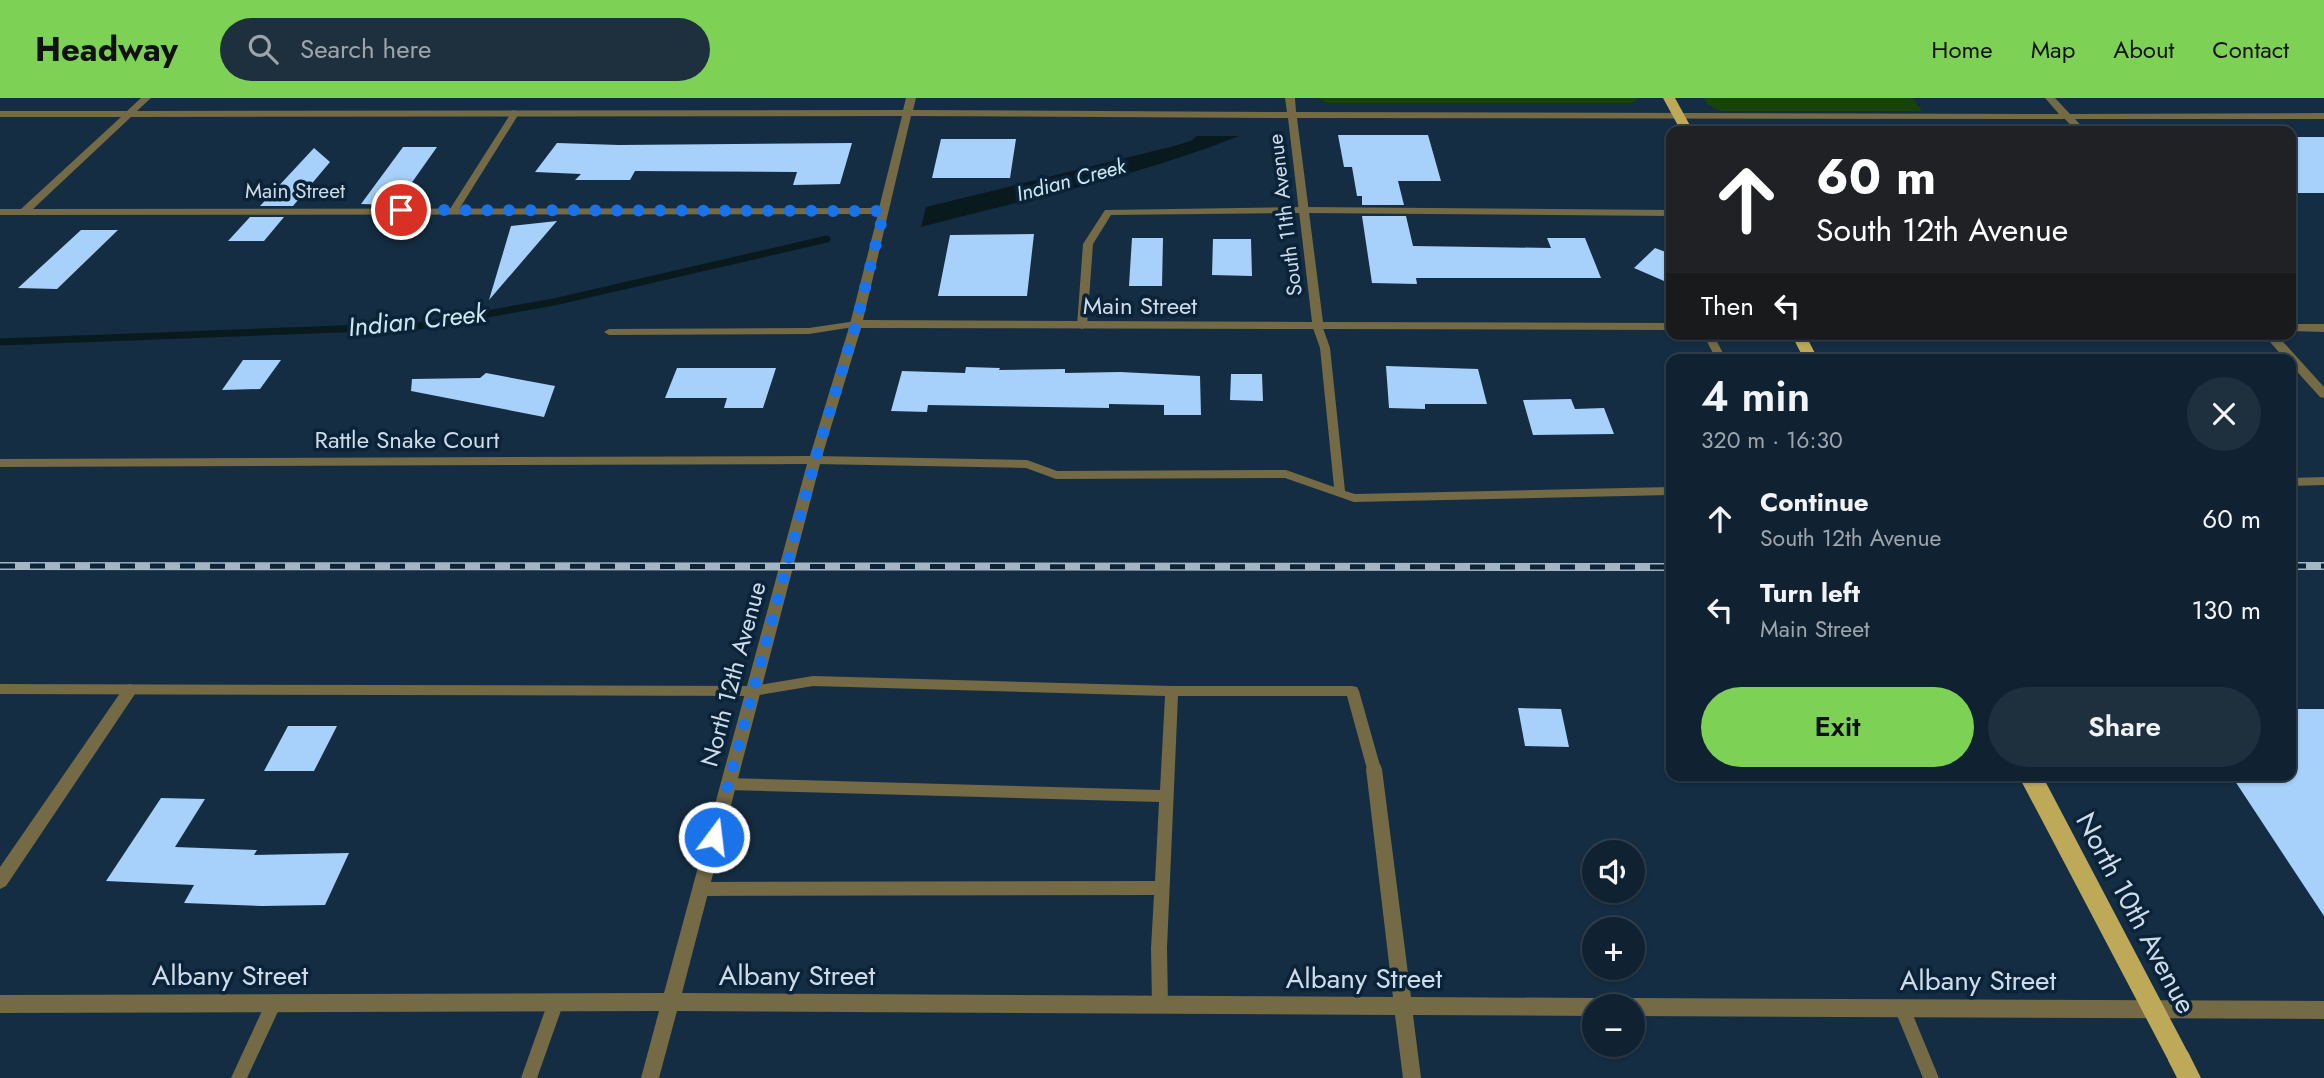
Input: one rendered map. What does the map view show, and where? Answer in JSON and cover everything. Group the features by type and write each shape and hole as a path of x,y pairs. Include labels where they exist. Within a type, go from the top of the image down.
{"main road":[{"path":"1669,98 1683,126"},
{"name":"North 10th Avenue","path":"2033,781 2185,1069"}],"street":[{"path":"24,212 146,98"},
{"name":"North 12th Avenue","path":"650,1078 815,460 856,324 911,98"},
{"name":"South 11th Avenue","path":"1290,98 1318,328"},
{"path":"2050,98 2076,126"},
{"path":"0,114 519,109 1678,117 2324,116"},
{"name":"Main Street","path":"0,212 455,209 884,211"},
{"name":"Main Street","path":"856,324 1318,328 1666,327"},
{"path":"2296,327 2324,328"},
{"path":"2274,340 2287,354"},
{"path":"2296,363 2324,394"},
{"name":"Rattle Snake Court","path":"0,463 815,460"},
{"path":"0,881 130,690"},
{"path":"1374,769 1412,1078"},
{"name":"Albany Street","path":"0,1004 671,1002 1582,1007"},
{"name":"Albany Street","path":"1645,1007 2324,1010"}],"lane":[{"path":"455,209 519,109"},
{"path":"1082,326 1088,244 1108,212 1304,210 1666,213"},
{"name":"Main Street","path":"609,332 809,331 856,324"},
{"path":"1318,328 1325,348 1340,493"},
{"path":"815,460 1027,464 1056,475 1286,474 1354,498 1666,491"},
{"path":"2296,482 2324,481"},
{"path":"0,690 753,691 813,681 1172,691 1352,691 1374,769"},
{"path":"1160,1005 1162,888 1172,691"},
{"path":"729,785 1167,796"},
{"path":"700,890 1162,888"},
{"path":"529,1078 556,1002"},
{"path":"239,1078 274,1003"},
{"path":"1902,1008 1931,1078"}],"green space":[{"path":"1317,98 1640,98 1631,103 1329,103"},
{"path":"1704,98 1912,98 1922,111 1721,111 1708,105"}],"water":[{"path":"1197,136 1239,136 1161,164 921,227 926,207 1170,147 1191,141"}],"building":[{"path":"1338,135 1428,135 1441,181 1398,181 1404,205 1362,205 1362,196 1357,196 1352,167 1344,167"},
{"path":"2296,137 2324,137 2324,193 2296,193"},
{"path":"941,139 1016,139 1010,178 932,178"},
{"path":"557,143 852,143 840,184 793,185 797,172 635,171 630,180 575,180 581,174 535,172"},
{"path":"403,147 437,147 396,205 361,204"},
{"path":"314,148 330,162 293,206 260,206"},
{"path":"1362,216 1406,216 1413,246 1551,248 1547,238 1585,238 1601,278 1416,278 1417,284 1372,283"},
{"path":"250,217 284,217 264,241 228,241"},
{"path":"557,221 489,300 511,226"},
{"path":"81,230 118,230 57,289 18,288"},
{"path":"1034,234 1027,296 938,296 950,235"},
{"path":"1132,238 1163,238 1162,286 1129,286"},
{"path":"1213,239 1251,239 1252,276 1212,275"},
{"path":"1655,248 1666,252 1666,282 1634,268"},
{"path":"243,360 281,360 260,389 222,390"},
{"path":"1386,366 1478,369 1487,404 1425,404 1425,409 1389,408"},
{"path":"966,367 1000,368 999,370 1065,369 1065,373 1120,372 1200,376 1201,415 1164,415 1164,405 1109,404 1109,408 928,405 927,412 891,411 902,371 965,373"},
{"path":"677,368 776,368 763,408 724,408 727,398 665,398"},
{"path":"486,373 555,386 544,417 411,391 412,379 480,378"},
{"path":"1231,374 1262,374 1263,401 1230,400"},
{"path":"1571,399 1575,409 1604,408 1614,434 1533,435 1523,400"},
{"path":"1518,708 1561,709 1569,747 1525,746"},
{"path":"2296,709 2324,709 2324,916 2235,781 2296,781"},
{"path":"288,726 337,726 314,771 264,771"},
{"path":"161,798 205,799 175,847 257,850 254,855 349,853 325,905 184,903 194,885 106,881"}],"waterway":[{"name":"Indian Creek","path":"0,342 419,326 554,302 827,239"}],"railway":[{"path":"0,566 1666,567"},
{"path":"2296,566 2324,566"}],"route":[{"path":"401,210 884,211 856,324 815,460 714,837"}]}
